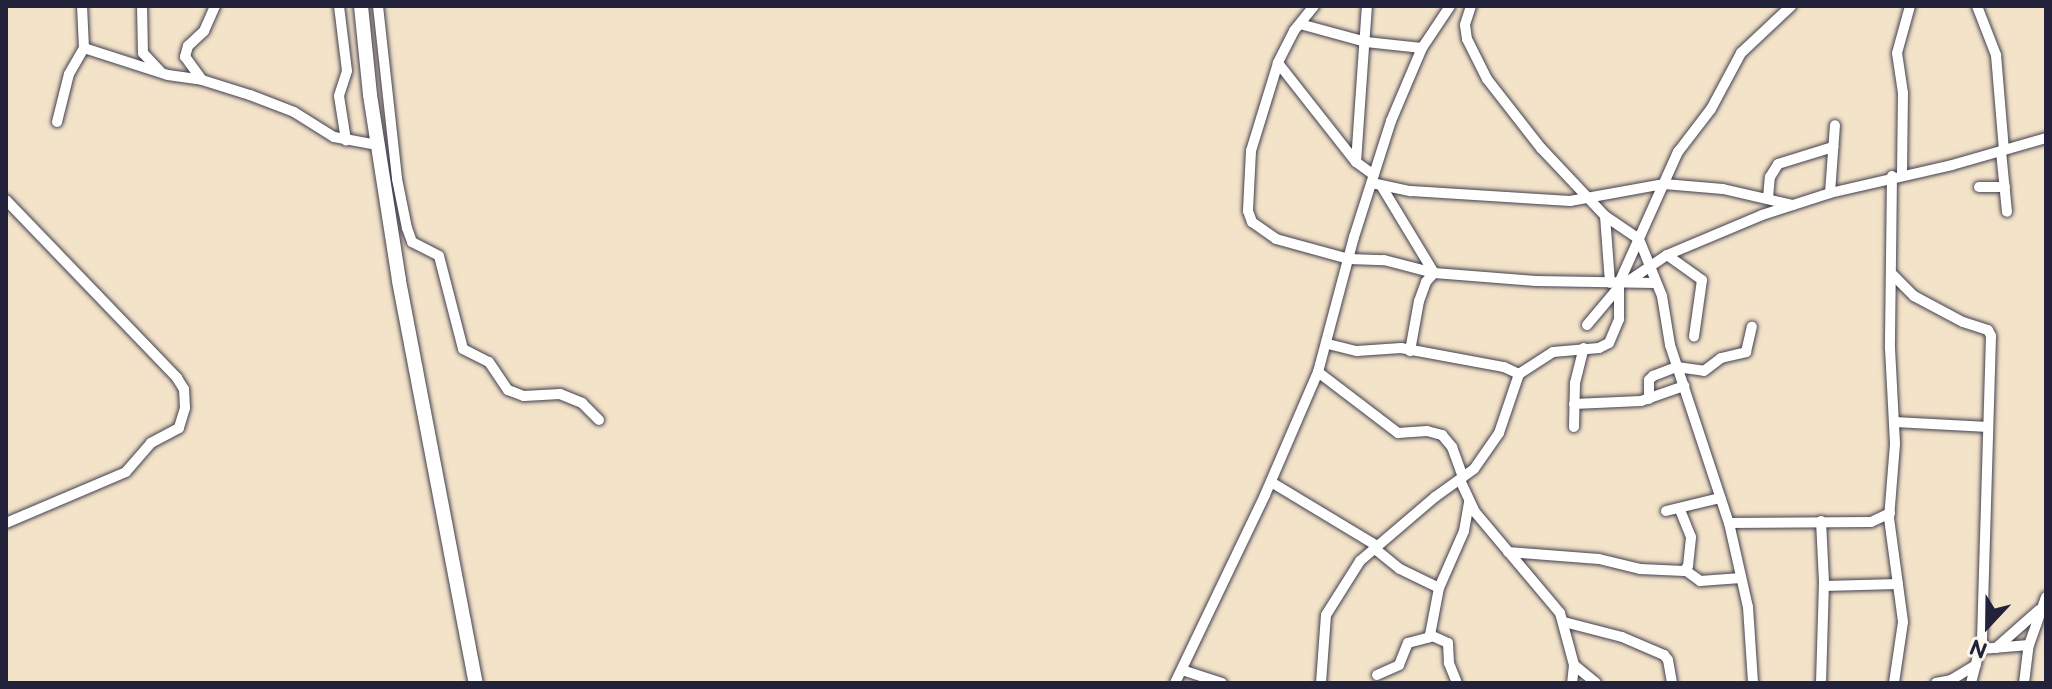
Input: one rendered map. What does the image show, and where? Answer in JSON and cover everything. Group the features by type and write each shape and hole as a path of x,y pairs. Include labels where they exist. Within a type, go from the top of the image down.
{"highway":[{"path":"361,6 377,145 414,363 476,683"}],"street":[{"path":"57,122 69,74 84,48 82,6"},
{"path":"142,6 143,53 161,73"},
{"path":"202,80 185,57 188,46 204,31 215,6"},
{"path":"339,6 347,71 339,96 346,140"},
{"path":"378,6 397,179 407,228 412,242 436,252 440,260 463,349 489,362 508,390 527,396 560,394 582,403 599,420"},
{"path":"1314,6 1278,63 1251,151 1248,211 1252,222 1272,238 1349,259 1384,260 1434,273 1618,284 1655,283"},
{"path":"1356,162 1367,6"},
{"path":"1175,683 1271,482 1318,372 1349,259 1376,182 1391,121 1422,48 1450,6"},
{"path":"1471,6 1465,25 1467,39 1487,79 1587,200 1639,239 1650,265 1662,296 1677,367 1729,523 1752,637 1750,680"},
{"path":"1587,325 1618,284 1685,140 1711,109 1732,65 1791,6"},
{"path":"1894,683 1903,634 1890,513 1895,422 1890,348 1903,93 1897,53 1910,6"},
{"path":"1977,6 1996,55 2007,212"},
{"path":"1300,24 1366,42 1422,48"},
{"path":"84,48 161,73 202,80 281,105 346,140 377,145"},
{"path":"1278,63 1356,162 1376,182 1434,273"},
{"path":"1830,193 1835,125"},
{"path":"1618,284 1667,255 1793,205 2046,138"},
{"path":"1768,198 1770,177 1778,164 1833,147"},
{"path":"1376,182 1587,200 1664,184 1723,189 1793,205"},
{"path":"1979,187 2005,187"},
{"path":"6,200 177,378 184,389 185,408 179,428 151,443 126,472 6,523"},
{"path":"1321,683 1327,611 1360,561 1462,478 1499,433 1519,374 1553,352 1604,346 1615,334 1618,284 1605,216"},
{"path":"1667,255 1702,280 1694,336"},
{"path":"1410,351 1419,301 1426,282 1434,273"},
{"path":"1892,274 1914,296 1991,334 1981,649 1971,683"},
{"path":"1649,399 1651,378 1677,367 1699,372 1721,358 1742,354 1747,349 1752,327"},
{"path":"1328,344 1357,351 1391,347 1504,367 1519,374"},
{"path":"1574,427 1575,383 1584,348"},
{"path":"1318,372 1398,433 1427,431 1442,435 1452,447 1469,502 1551,600 1564,622 1574,665 1572,683"},
{"path":"1574,404 1649,399 1684,386"},
{"path":"1895,422 1988,427"},
{"path":"1271,482 1375,547 1400,569 1439,588"},
{"path":"1666,511 1720,498"},
{"path":"1430,637 1439,588 1459,544 1469,502"},
{"path":"1679,508 1691,537 1685,570"},
{"path":"1729,523 1877,521 1890,513"},
{"path":"1821,521 1824,586 1821,683"},
{"path":"1508,552 1599,559 1640,569 1685,570 1700,581 1741,578"},
{"path":"1824,586 1898,584"},
{"path":"2024,683 2029,645 2046,597"},
{"path":"1996,648 2041,608"},
{"path":"1564,622 1622,637 1667,657 1672,683"},
{"path":"1377,675 1399,665 1408,643 1430,637 1448,643 1449,663 1457,683"},
{"path":"1981,649 2029,645"},
{"path":"1574,665 1596,683"},
{"path":"1936,683 1951,680 1976,665"},
{"path":"1182,670 1222,683"}]}
